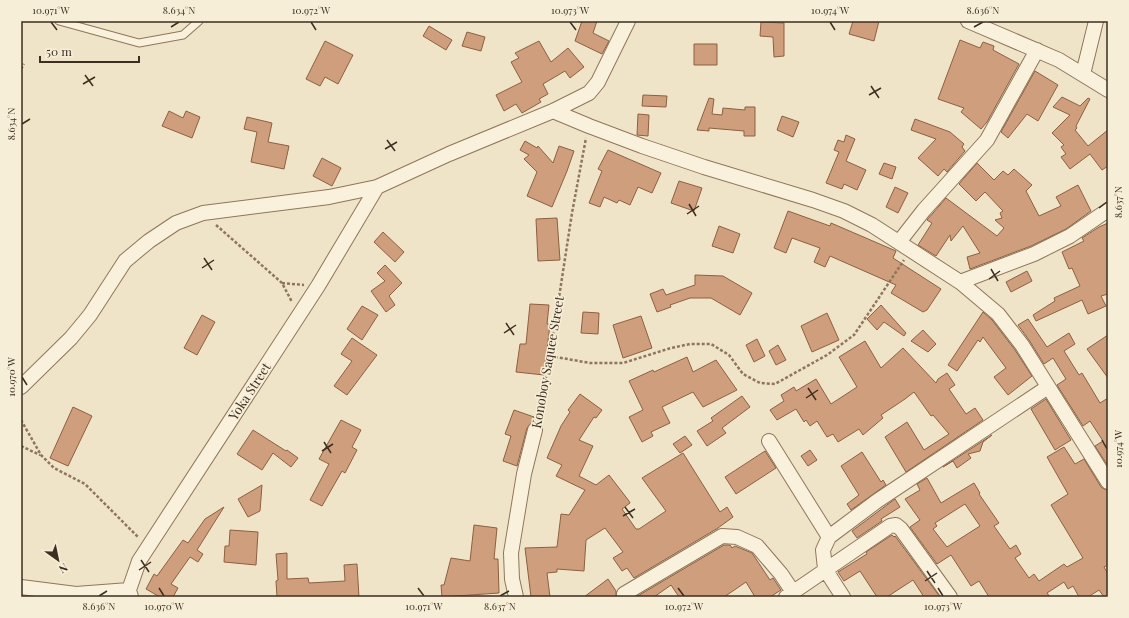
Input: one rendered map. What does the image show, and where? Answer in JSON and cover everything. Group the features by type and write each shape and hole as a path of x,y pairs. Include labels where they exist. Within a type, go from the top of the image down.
{"street":[{"path":"21,387 72,338 90,315 125,261 149,241 176,223 203,213 321,198 377,187 449,154 553,111 589,93 598,82 628,21"},
{"path":"968,21 1059,60 1108,90"},
{"path":"1083,74 1096,21"},
{"path":"905,246 924,210 987,140 1037,50"},
{"path":"553,111 589,126 704,167 844,211 872,225 960,282 998,314 1022,345 1108,482"},
{"name":"Yoka Street","path":"130,594 139,561 318,286 377,187"},
{"path":"960,282 1034,254 1070,236 1108,210"},
{"path":"843,597 825,569 823,550 830,536 883,497 1048,387"},
{"name":"Konoboy Saquee Street","path":"516,597 512,579 511,553 524,474 535,430"},
{"path":"769,441 830,536"},
{"path":"624,594 722,536 737,537 757,546 781,574 790,594 890,526 896,525 901,529 950,597"},
{"path":"21,587 76,594 130,594"}],"lane":[{"path":"59,21 139,43 183,35 199,21"}],"path":[{"path":"21,69 24,64"},
{"name":"Konoboy Saquee Street","path":"535,430 550,356 582,154 589,126"},
{"path":"203,213 282,283 299,314"},
{"path":"550,356 590,363 623,363 671,348 690,344 711,344 729,355 743,374 760,383 775,384 827,355 854,335 905,246"},
{"path":"282,283 318,286"},
{"path":"21,420 41,455 54,468 85,484 148,547"},
{"path":"21,446 41,455"}],"building":[{"path":"582,21 597,21 593,33 609,41 602,54 575,41"},
{"path":"853,21 879,21 874,41 849,34"},
{"path":"761,22 784,23 784,56 774,57 773,37 760,36"},
{"path":"429,26 452,40 446,50 423,36"},
{"path":"467,32 485,37 481,51 462,46"},
{"path":"960,40 980,48 983,42 994,46 993,50 1019,64 987,122 981,129 961,112 964,108 938,99"},
{"path":"325,41 353,55 338,84 325,77 320,86 306,79"},
{"path":"539,41 551,62 568,48 584,67 570,78 565,71 543,84 548,94 539,99 541,102 522,113 516,104 504,111 496,95 522,82 511,62 519,58 515,53"},
{"path":"694,44 717,44 717,65 694,65"},
{"path":"1035,71 1058,85 1038,121 1027,114 1008,138 1001,132"},
{"path":"643,95 667,96 666,107 642,106"},
{"path":"1062,97 1080,106 1088,98 1090,99 1075,130 1088,146 1108,130 1108,166 1102,170 1090,154 1070,169 1061,157 1066,154 1061,147 1064,145 1052,133 1070,115 1053,107"},
{"path":"709,98 714,99 712,114 722,115 723,108 745,110 745,107 755,107 755,136 744,136 744,131 709,128 709,131 697,130"},
{"path":"169,111 183,118 186,111 200,117 192,138 162,126"},
{"path":"638,114 649,115 648,136 637,135"},
{"path":"782,116 799,122 793,137 777,130"},
{"path":"247,117 272,123 268,142 289,146 284,169 251,162 257,132 244,129"},
{"path":"915,119 950,132 964,144 962,147 965,151 947,172 944,169 938,176 918,158 936,139 911,130"},
{"path":"846,135 855,139 846,161 866,170 857,190 844,184 842,189 826,183 839,152 834,150 838,140 844,142"},
{"path":"525,141 537,148 538,146 553,163 559,146 574,151 552,207 527,196 537,172 524,159 529,155 520,150"},
{"path":"608,150 661,173 652,193 638,187 630,205 619,200 617,203 604,197 600,207 589,203 602,171 598,169"},
{"path":"322,158 341,168 332,186 313,176"},
{"path":"884,163 896,167 892,179 879,174"},
{"path":"977,163 994,180 1003,171 1008,175 1014,169 1032,185 1026,191 1039,216 1061,206 1056,197 1078,185 1091,211 1066,229 1031,246 970,269 967,257 980,253 963,226 951,241 950,235 936,256 918,245 932,223 927,220 946,198 997,236 1004,228 995,220 1002,218 1000,213 1003,211 985,192 976,201 959,184"},
{"path":"679,181 702,188 694,211 671,203"},
{"path":"895,187 908,193 898,213 886,207"},
{"path":"788,211 830,226 831,223 896,251 893,258 941,289 927,310 923,312 891,293 896,285 830,256 825,267 814,262 820,248 792,238 786,253 774,248"},
{"path":"557,218 560,260 538,261 536,219"},
{"path":"1108,223 1108,294 1101,296 1106,306 1088,314 1082,300 1036,321 1033,315 1055,301 1054,298 1080,286 1072,268 1069,269 1062,252 1084,241 1082,238"},
{"path":"719,226 740,234 733,253 712,246"},
{"path":"383,232 404,252 395,262 374,242"},
{"path":"385,265 402,283 389,296 395,305 386,312 371,291 385,281 377,273"},
{"path":"1027,271 1032,281 1011,292 1006,282"},
{"path":"695,275 723,276 752,293 740,315 711,298 690,298 670,305 671,307 657,312 650,294 663,289 666,295 695,285"},
{"path":"530,304 549,305 547,324 550,324 544,375 516,372 520,344 526,344"},
{"path":"881,305 906,333 904,336 884,322 877,330 867,319"},
{"path":"362,306 378,315 362,340 347,329"},
{"path":"583,312 599,313 598,334 581,333"},
{"path":"983,312 992,320 1015,350 1032,376 1008,395 994,377 1006,368 983,337 980,342 978,340 957,371 948,365"},
{"path":"827,313 839,340 812,352 801,326"},
{"path":"202,315 215,322 197,355 184,348"},
{"path":"641,316 652,348 623,358 613,325"},
{"path":"1028,319 1047,347 1069,333 1075,344 1064,351 1079,375 1082,373 1100,403 1108,398 1108,466 1095,446 1103,441 1090,421 1083,426 1057,385 1066,379 1053,358 1044,364 1018,325"},
{"path":"923,330 936,344 928,352 911,341"},
{"path":"1108,335 1108,378 1087,349"},
{"path":"352,338 377,355 347,395 334,386 352,361 341,354"},
{"path":"757,339 765,356 754,362 746,345"},
{"path":"865,341 881,368 903,348 936,383 938,379 947,373 955,385 949,389 966,414 975,408 983,420 906,472 885,437 907,422 924,450 949,434 933,415 931,416 914,392 881,415 883,418 863,435 859,429 838,442 833,434 827,437 817,421 810,426 806,420 804,422 796,409 777,420 770,410 784,401 781,395 794,387 796,391 816,379 831,404 857,387 839,357"},
{"path":"778,345 786,360 776,365 769,351"},
{"path":"687,357 693,372 716,360 737,390 703,407 693,392 662,407 670,423 651,432 653,436 642,442 629,417 643,410 629,381 653,370 654,372"},
{"path":"580,394 602,410 596,418 594,417 579,440 593,446 579,476 596,485 609,475 630,503 622,509 636,529 639,529 666,511 642,478 683,453 720,512 727,507 733,517 718,528 634,578 627,568 622,571 613,558 623,552 605,528 586,540 584,571 557,569 557,572 547,573 550,597 531,597 525,548 557,547 561,514 569,515 585,490 556,476 562,465 547,458 561,426 570,412 568,410"},
{"path":"742,396 750,407 722,428 726,433 707,446 697,431 713,421 711,418"},
{"path":"1046,399 1071,440 1055,450 1031,409"},
{"path":"73,407 92,416 68,466 50,458"},
{"path":"514,410 534,417 527,428 517,466 503,461 511,436 505,434"},
{"path":"341,420 361,430 352,447 357,450 345,473 342,471 322,506 310,500 329,464 319,459"},
{"path":"253,430 298,458 291,467 273,453 262,470 237,454"},
{"path":"992,435 983,442 980,451 968,454 971,458 957,468 953,461 943,467"},
{"path":"685,436 692,445 680,453 673,444"},
{"path":"1064,447 1075,464 1084,459 1101,487 1108,490 1108,565 1104,567 1108,574 1108,597 1104,597 1099,590 1088,597 1079,597 1073,586 1068,589 1064,582 1047,593 1050,597 989,597 979,581 971,586 951,555 937,564 910,527 920,520 905,499 920,490 917,484 927,478 941,503 974,483 980,493 979,494 999,523 994,526 1010,549 1016,545 1021,554 1015,558 1029,578 1034,574 1039,581 1064,564 1067,567 1083,558 1051,505 1068,494 1047,457","holes":["965,504 980,526 947,547 933,529 937,526 935,523"]},
{"path":"810,450 817,460 808,466 801,456"},
{"path":"765,451 776,468 736,494 725,477"},
{"path":"862,452 881,482 883,480 886,485 851,510 847,504 859,495 841,466"},
{"path":"262,485 260,511 248,517 238,499"},
{"path":"895,499 900,507 881,519 882,521 857,538 852,531"},
{"path":"224,507 197,550 203,554 198,562 190,557 171,584 178,588 173,597 160,597 146,589 154,574 157,576 183,540 188,543 205,519"},
{"path":"474,525 497,528 494,559 498,559 499,593 442,597 441,585 444,585 451,558 470,561"},
{"path":"230,530 258,532 256,565 224,562 225,546 229,546"},
{"path":"892,535 894,537 895,536 940,597 924,597 913,580 887,597 877,597 860,571 844,581 838,572 867,554 866,552"},
{"path":"724,545 730,545 732,548 735,546 752,553 770,580 773,578 781,590 770,597 755,597 746,582 724,597 679,597 671,585 654,597 636,597"},
{"path":"287,553 287,579 308,578 309,583 345,581 344,565 357,564 359,597 277,597 276,581 278,580 276,554"},
{"path":"608,579 616,591 616,597 584,597"}]}
